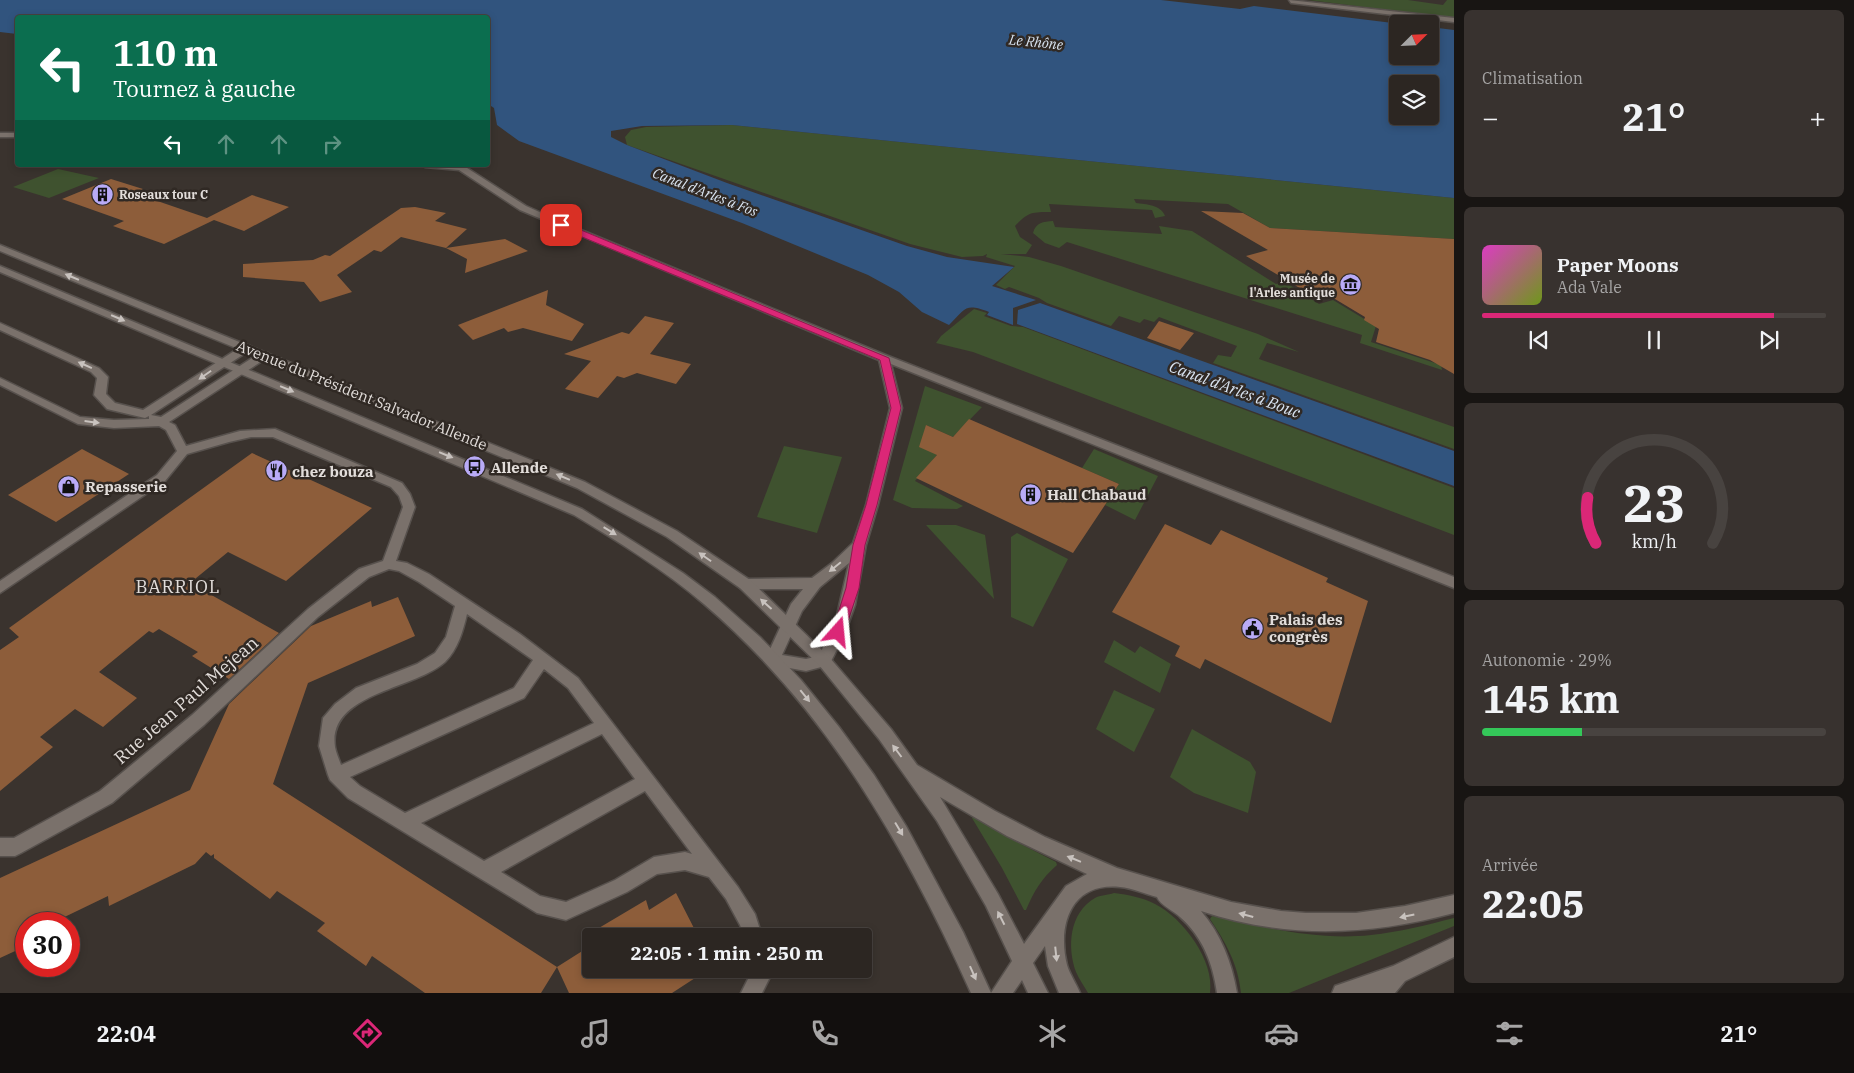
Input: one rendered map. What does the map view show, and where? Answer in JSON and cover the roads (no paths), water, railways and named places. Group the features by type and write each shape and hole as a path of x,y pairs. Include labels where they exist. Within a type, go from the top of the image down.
{"street":[{"path":"1291,1 1454,20"},
{"path":"0,135 15,135"},
{"path":"449,167 461,168 523,208 554,222 884,358 1454,583"},
{"name":"Avenue du Président Salvador Allende","path":"0,248 581,484 672,534 745,584 824,660 885,734 911,769 943,815 969,858 1024,962 1038,993"},
{"path":"0,269 578,512 638,548 674,573 711,601 772,660 826,723 882,800 938,899 981,993"},
{"path":"0,326 96,370 103,377 100,395 111,406 145,414 172,428 183,451"},
{"path":"145,414 246,348"},
{"path":"0,381 78,420 114,424 161,422 264,355"},
{"path":"772,660 806,665 824,660 838,632 853,588 859,545 872,505 896,408 884,358"},
{"path":"0,588 161,478 183,451 240,434 259,431 275,433 395,484 407,497 409,507 388,564 402,567 424,578 516,638 572,683 732,892 750,928"},
{"path":"772,660 796,608 815,583 837,567 859,545"},
{"name":"Rue Jean Paul Mejean","path":"0,847 15,847 106,797 198,720 313,613 364,573 388,564"},
{"path":"745,584 815,583"},
{"path":"463,604 453,639 440,657 422,669 361,693 341,708 329,723 327,746 336,774 354,792 537,904 566,911 621,886 654,866 685,860 714,870"},
{"path":"336,774 519,693 542,659"},
{"path":"405,822 605,725"},
{"path":"911,769 951,795 1051,850 1119,877 1255,917 1308,923 1356,924 1388,920 1454,904"},
{"path":"484,871 647,781"},
{"path":"1001,993 1072,892 1094,880 1119,877"},
{"path":"1148,885 1173,899 1196,920 1214,946 1226,974 1227,993"},
{"path":"1059,912 1054,935 1057,962 1070,993"},
{"path":"1342,993 1398,974 1454,947"},
{"path":"1383,993 1398,974"},
{"path":"750,993 759,978"}],"water":[{"path":"0,0 1161,0 1240,9 1254,6 1389,23 1389,65 1439,65 1439,28 1454,30 1454,198 732,125 642,126 611,131 611,137 627,145 727,183 907,246 947,257 1014,267 992,286 1036,300 1013,308 1013,325 987,315 989,312 970,308 963,311 949,325 922,312 899,292 868,275 742,223 519,141 497,125 494,108 490,105 490,15 15,15 15,34 0,32"},
{"name":"Canal d'Arles à Bouc","path":"1040,303 1454,451 1454,486 1017,324 1018,310"}],"place":[{"name":"Roseaux tour C","path":"103,194"},
{"name":"Musée de l'Arles antique","path":"1351,285"},
{"name":"Allende","path":"475,467"},
{"name":"chez bouza","path":"276,471"},
{"name":"Repasserie","path":"69,486"},
{"name":"Hall Chabaud","path":"1031,494"},
{"name":"Palais des congrès","path":"1253,628"}],"district":[{"name":"BARRIOL","path":"178,586"}],"water label":[{"name":"Le Rhône","path":"1036,42"},
{"name":"Canal d'Arles à Fos","path":"705,192"}]}
